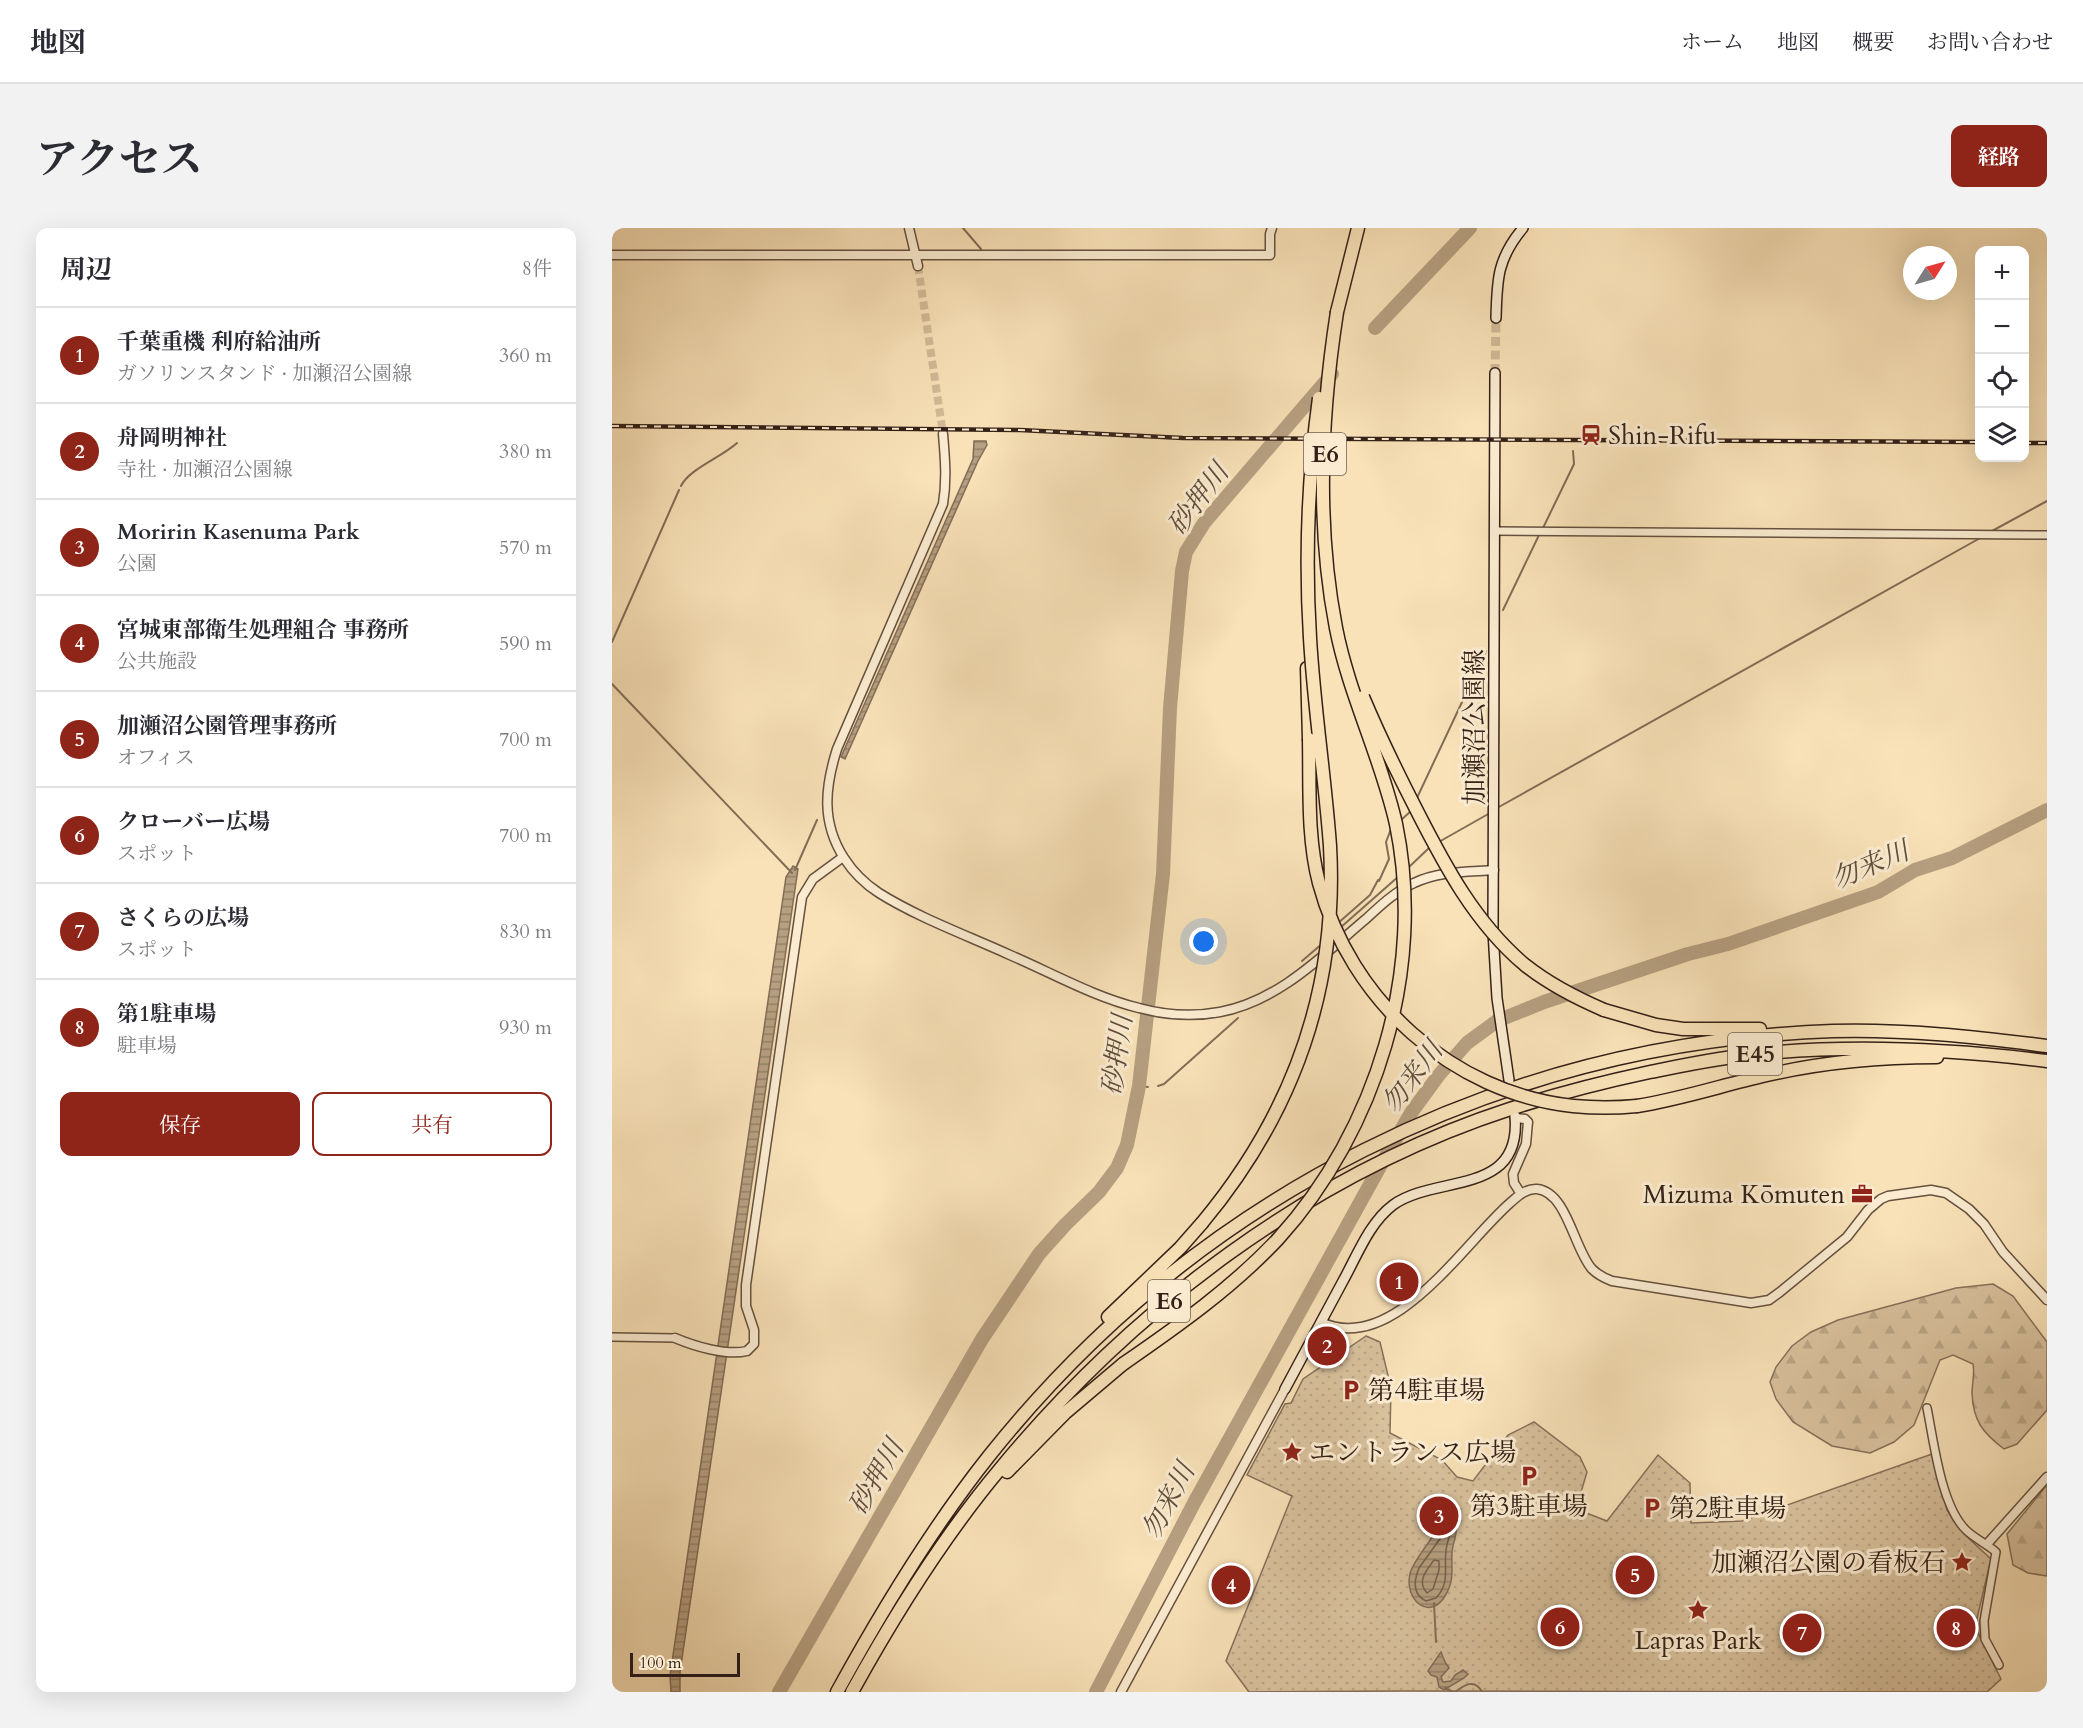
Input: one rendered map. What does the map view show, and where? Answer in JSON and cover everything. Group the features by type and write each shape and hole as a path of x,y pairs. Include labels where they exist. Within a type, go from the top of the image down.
{"highway":[{"name":"E6","path":"1308,537 1319,401 1336,312 1358,228"},
{"name":"E6","path":"1331,596 1325,527 1324,460 1329,370 1336,312"},
{"path":"1308,537 1306,636 1312,838 1325,903 1342,944 1362,979 1413,1035 1444,1059 1479,1078 1516,1093 1552,1102 1592,1107 1637,1106 1684,1098 1788,1070 1839,1062 1921,1057 2010,1056"},
{"path":"988,1456 1012,1422 1066,1359 1180,1248 1223,1198 1243,1170 1273,1119 1294,1076 1306,1042 1324,965 1331,881 1327,807 1310,638 1308,537"},
{"path":"1331,596 1349,661 1382,740 1428,834 1465,898 1503,944 1526,965 1550,983 1604,1010 1656,1025 1683,1029 1835,1031"},
{"path":"911,1592 978,1505 1065,1413 1123,1364 1217,1296 1247,1270 1278,1238 1328,1173 1365,1103 1389,1032 1397,994 1402,959 1404,891 1396,826 1388,792 1342,658 1331,596"},
{"name":"E45","path":"1490,1095 1544,1077 1687,1045 1736,1038 1835,1031 1927,1033 2047,1046"},
{"name":"E45","path":"1512,1114 1554,1095 1684,1065 1755,1054 1861,1048 1919,1048 2047,1061"},
{"name":"E6","path":"837,1692 928,1540 988,1456 1041,1395 1087,1348 1152,1288 1215,1238 1284,1193 1354,1154 1423,1121 1490,1095"},
{"name":"E6","path":"852,1692 911,1592 972,1504 1028,1436 1085,1375 1180,1292 1247,1242 1323,1194 1399,1154 1512,1114"}],"main road":[{"path":"1496,318 1497,279 1502,261 1523,228"},
{"name":"加瀬沼公園線","path":"1495,373 1493,932 1498,1006 1509,1080"},
{"path":"1285,1389 1365,1240 1383,1214 1397,1202 1422,1191 1467,1182 1493,1170 1506,1157 1511,1147 1515,1131 1512,1114"}],"street":[{"path":"909,228 918,266"},
{"path":"612,255 1270,255 1272,228"},
{"path":"943,434 946,467 943,504 837,749 829,774 826,805 828,821 843,857 866,883 898,904 1113,1000 1159,1013 1192,1015 1221,1012 1274,992 1305,971 1390,897 1412,883 1430,877 1460,872 1494,870"},
{"path":"1495,531 2047,535"},
{"path":"612,1337 675,1338 693,1346 734,1352 747,1351 754,1344 755,1338 746,1306 746,1285 802,897 813,879 843,857"},
{"path":"1512,1114 1528,1122 1526,1144 1513,1174 1521,1194"},
{"path":"1321,1322 1349,1330 1364,1328 1396,1312 1438,1279 1500,1212 1521,1194 1538,1189 1555,1198 1562,1208 1585,1259 1602,1277 1612,1281 1751,1303 1769,1300 1780,1292 1847,1237 1868,1210 1881,1199 1888,1196 1938,1191 1954,1197 1984,1224 2003,1252 2047,1300"},
{"path":"1121,1692 1285,1389"},
{"path":"1926,1408 1946,1496 1954,1514 1966,1530 1996,1551 1984,1621 1985,1639 2000,1665"},
{"path":"1987,1544 2047,1477"}],"green space":[{"path":"1993,1284 2013,1296 2047,1342 2047,1410 2017,1444 2004,1449 1980,1426 1973,1403 1973,1364 1953,1355 1940,1360 1914,1425 1894,1442 1870,1453 1832,1446 1793,1422 1776,1399 1770,1382 1776,1367 1792,1346 1811,1332 1838,1320 1956,1288"},
{"path":"1366,1336 1380,1342 1391,1388 1390,1433 1442,1460 1457,1477 1473,1481 1508,1435 1534,1422 1580,1457 1587,1472 1576,1509 1607,1521 1658,1455 1690,1483 1691,1523 1742,1521 1932,1454 1947,1510 1964,1534 1991,1559 1975,1627 2001,1679 1987,1692 1249,1692 1226,1661 1292,1496 1247,1475 1285,1404 1291,1403 1303,1379"},
{"path":"2047,1485 2047,1576 2028,1573 2013,1565 2007,1534"}],"water":[{"path":"974,441 986,441 987,445 845,759 841,757 973,459"},
{"path":"793,866 798,869 680,1672 680,1692 671,1692 670,1676 786,877"},
{"path":"1448,1513 1456,1525 1451,1583 1439,1604 1425,1607 1414,1599 1409,1583 1410,1574 1441,1524 1438,1516"},
{"path":"1441,1652 1449,1668 1441,1677 1443,1682 1451,1681 1463,1670 1468,1674 1444,1690 1439,1687 1437,1677 1428,1671"}],"waterway":[{"path":"963,228 981,249"},
{"name":"砂押川","path":"1375,328 1470,228"},
{"name":"砂押川","path":"779,1692 982,1339 1039,1254 1099,1192 1117,1168 1127,1145 1139,1086 1163,874 1170,708 1182,571 1186,552 1204,523 1332,374"},
{"path":"681,486 691,474 737,443"},
{"path":"1543,528 1574,464 1573,451"},
{"path":"612,642 679,490"},
{"path":"1992,531 2047,501"},
{"path":"1503,610 1540,533"},
{"path":"1497,808 1982,537"},
{"path":"1416,800 1486,651"},
{"path":"612,684 792,873"},
{"name":"勿来川","path":"1096,1692 1194,1503 1383,1161 1411,1113 1438,1076 1467,1043 1497,1021 1544,1002 1688,954 1728,944 1878,892 1915,870 1952,858 2047,810"},
{"path":"1400,821 1411,811"},
{"path":"1437,843 1490,813"},
{"path":"795,870 817,820"},
{"path":"1337,924 1370,895 1379,881 1389,859 1386,842 1391,829"},
{"path":"1408,868 1430,847"},
{"path":"1340,928 1399,876"},
{"path":"1302,961 1323,943"},
{"path":"1158,1086 1164,1084 1238,1018"},
{"path":"1139,1086 1148,1087"},
{"path":"1434,1603 1436,1642"},
{"path":"1455,1692 1469,1684 1476,1685 1482,1692"},
{"path":"1445,1688 1453,1692"}],"tunnel":[{"path":"918,266 943,434"},
{"path":"1495,373 1496,318"}],"railway":[{"path":"612,426 1020,430 1183,438 1975,442"},
{"path":"2029,443 2047,443"}],"place":[{"name":"Shin-Rifu","path":"1591,435"},
{"name":"Mizuma Kōmuten","path":"1862,1194"},
{"name":"千葉重機 利府給油所","path":"1399,1282"},
{"name":"舟岡明神社","path":"1327,1346"},
{"name":"第4駐車場","path":"1351,1390"},
{"name":"エントランス広場","path":"1292,1452"},
{"name":"第3駐車場","path":"1529,1476"},
{"name":"第2駐車場","path":"1652,1508"},
{"name":"Moririn Kasenuma Park","path":"1439,1516"},
{"name":"加瀬沼公園の看板石","path":"1962,1562"},
{"name":"加瀬沼公園管理事務所","path":"1635,1575"},
{"name":"宮城東部衛生処理組合 事務所","path":"1231,1585"},
{"name":"Lapras Park","path":"1698,1610"},
{"name":"クローバー広場","path":"1560,1627"},
{"name":"第1駐車場","path":"1956,1628"},
{"name":"さくらの広場","path":"1802,1633"}]}
